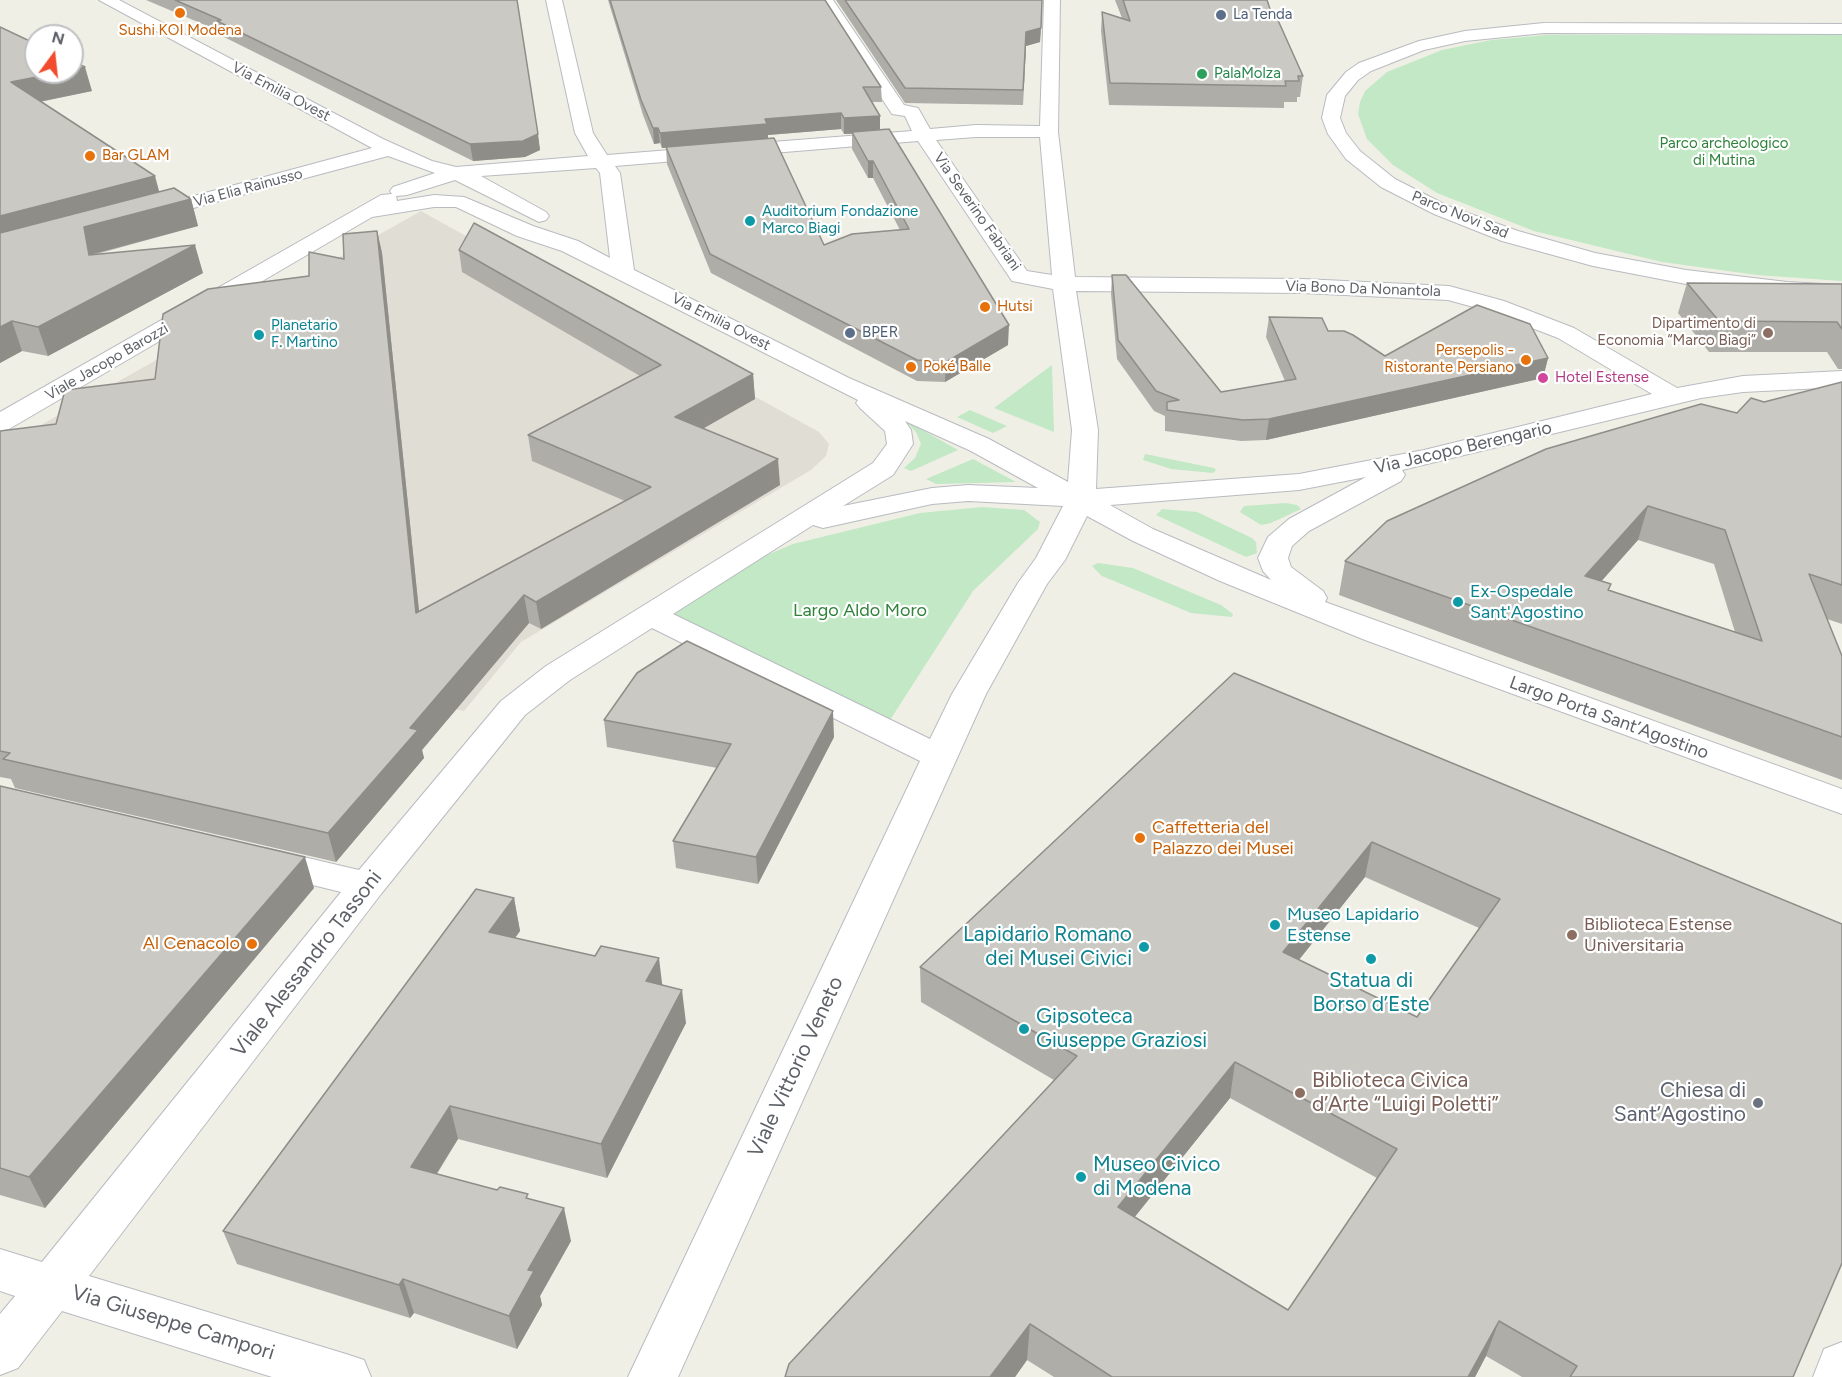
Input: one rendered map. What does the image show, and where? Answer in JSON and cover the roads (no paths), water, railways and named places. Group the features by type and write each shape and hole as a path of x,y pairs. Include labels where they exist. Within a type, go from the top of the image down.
{"street":[{"name":"Via Emilia Ovest","path":"107,0 391,149 425,165 456,172 494,190 554,225 570,246"},
{"path":"554,0 584,133 589,145 610,173 623,273"},
{"name":"Via Severino Fabriani","path":"825,0 898,110 912,112 924,136 1020,276 1064,284"},
{"path":"652,616 939,757 969,694 1050,560 1081,499 1085,430 1064,284 1049,132 1052,0"},
{"name":"Parco Novi Sad","path":"1842,29 1544,28 1465,36 1419,46 1365,67 1352,76 1335,95 1331,118 1337,134 1353,155 1388,183 1441,210 1510,236 1593,259 1686,277 1787,289 1842,292"},
{"path":"400,191 456,172 976,131 1049,132"},
{"name":"Via Elia Rainusso","path":"127,220 391,149"},
{"path":"400,191 425,165"},
{"name":"Viale Jacopo Barozzi","path":"0,423 371,211 400,191"},
{"name":"Via Emilia Ovest","path":"371,211 434,201 458,201 525,231 570,246 840,383"},
{"name":"Via Bono Da Nonantola","path":"1064,284 1303,286 1436,290 1471,297 1566,333 1674,397"},
{"name":"Via Jacopo Berengario","path":"1081,499 1299,482 1424,458 1674,397 1743,384 1842,379"},
{"path":"840,383 949,430 1081,499"},
{"path":"652,616 884,469 900,444 898,430 888,417 840,383"},
{"name":"Largo Porta Sant’Agostino","path":"1376,633 1311,598 1278,571 1273,558 1278,543 1289,531 1424,458"},
{"path":"790,529 842,513 932,496 968,493 1081,499"},
{"name":"Largo Porta Sant’Agostino","path":"1081,499 1143,535 1202,562 1376,633 1842,802"},
{"name":"Viale Alessandro Tassoni","path":"0,1352 368,885 513,708 558,673 652,616"},
{"name":"Viale Vittorio Veneto","path":"653,1377 939,757"},
{"path":"230,853 368,885"},
{"name":"Via Giuseppe Campori","path":"0,1270 346,1377"},
{"path":"1838,1377 1842,1365"}],"place":[{"name":"Sushi KOI Modena","path":"180,13"},
{"name":"La Tenda","path":"1221,15"},
{"name":"PalaMolza","path":"1202,74"},
{"name":"Bar GLAM","path":"90,156"},
{"name":"Auditorium Fondazione Marco Biagi","path":"750,221"},
{"name":"Hutsi","path":"985,307"},
{"name":"BPER","path":"850,333"},
{"name":"Dipartimento di Economia “Marco Biagi”","path":"1768,333"},
{"name":"Planetario F. Martino","path":"259,335"},
{"name":"Persepolis - Ristorante Persiano","path":"1526,360"},
{"name":"Poké Balle","path":"911,367"},
{"name":"Hotel Estense","path":"1543,378"},
{"name":"Ex-Ospedale Sant'Agostino","path":"1458,602"},
{"name":"Caffetteria del Palazzo dei Musei","path":"1140,838"},
{"name":"Museo Lapidario Estense","path":"1275,925"},
{"name":"Biblioteca Estense Universitaria","path":"1572,935"},
{"name":"Al Cenacolo","path":"252,944"},
{"name":"Lapidario Romano dei Musei Civici","path":"1144,947"},
{"name":"Statua di Borso d’Este","path":"1371,959"},
{"name":"Gipsoteca Giuseppe Graziosi","path":"1024,1029"},
{"name":"Biblioteca Civica d’Arte “Luigi Poletti”","path":"1300,1093"},
{"name":"Chiesa di Sant’Agostino","path":"1758,1103"},
{"name":"Museo Civico di Modena","path":"1081,1177"}],"park label":[{"name":"Parco archeologico di Mutina","path":"1724,152"},
{"name":"Largo Aldo Moro","path":"860,611"}]}
